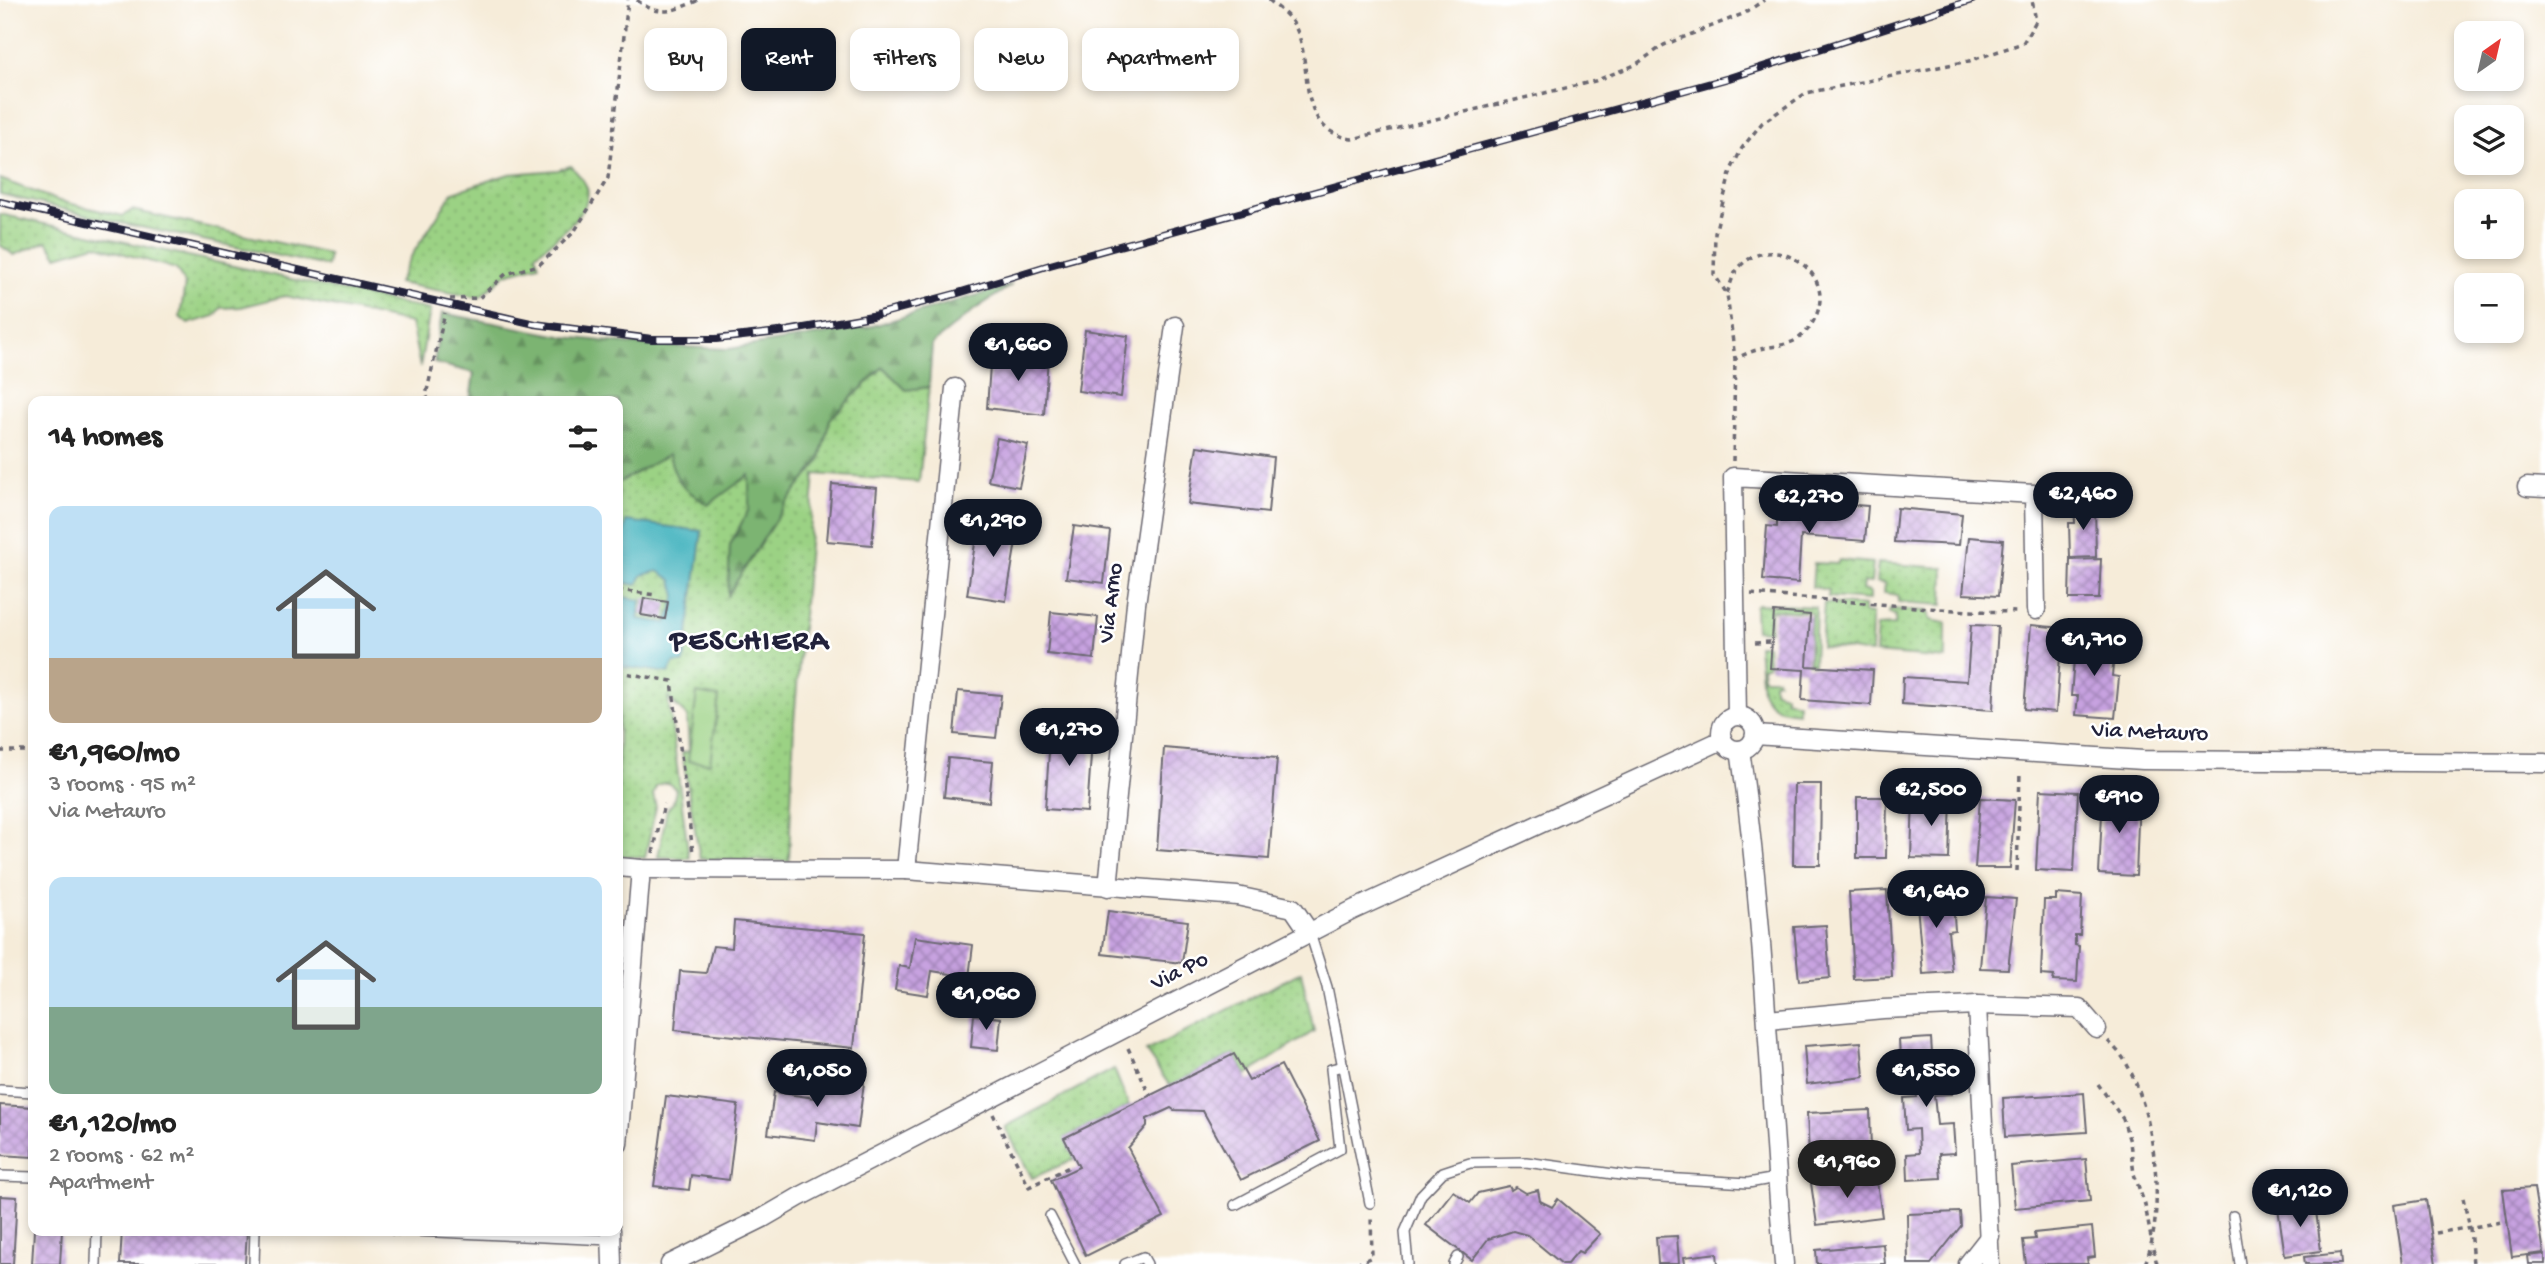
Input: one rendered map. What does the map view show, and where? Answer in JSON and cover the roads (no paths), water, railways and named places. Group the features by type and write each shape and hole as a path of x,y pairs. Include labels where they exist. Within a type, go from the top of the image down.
{"street":[{"name":"Via Arno","path":"1108,887 1136,604 1175,326"},
{"path":"906,870 954,387"},
{"path":"1737,716 1733,477 2034,494 2036,610"},
{"path":"2526,487 2545,488"},
{"path":"1743,716 1752,723 1755,735 1750,745 1740,750 1729,748 1720,735 1726,719 1743,716"},
{"name":"Via Metauro","path":"1755,735 2143,760 2545,763"},
{"name":"Via Po","path":"670,1264 1353,910 1722,740"},
{"path":"1740,750 1749,808 1768,1020 1784,1264"},
{"path":"623,867 906,870 1237,896 1293,908 1311,933"},
{"path":"623,1023 645,869"},
{"path":"1768,1020 1883,1009 1977,1005 2079,1008 2097,1029"},
{"path":"1977,1005 1990,1264"},
{"path":"610,1236 612,1264"},
{"path":"1968,1264 1990,1236"}],"lane":[{"path":"1311,933 1327,988 1370,1203"},
{"path":"1235,1205 1340,1149 1331,1069 1343,1066"},
{"path":"0,1090 28,1092"},
{"path":"1408,1264 1405,1232 1421,1195 1443,1172 1470,1163 1526,1162 1628,1177 1748,1183 1777,1178"},
{"path":"0,1176 28,1177"},
{"path":"1050,1216 1075,1264"},
{"path":"2233,1216 2240,1264"},
{"path":"96,1264 97,1236"},
{"path":"254,1264 255,1236"},
{"path":"1125,1264 1143,1257 1147,1264"}],"water":[{"path":"626,521 702,531 684,663 674,663 669,673 623,667 623,597 641,600 638,619 667,623 676,596 672,580 658,571 642,575 637,585 626,583 623,580"}],"railway":[{"path":"0,202 535,324 652,339 716,339 787,331 872,316 955,294 1050,265 1729,78 1972,0"}],"district":[{"name":"PESCHIERA","path":"750,643"}]}
